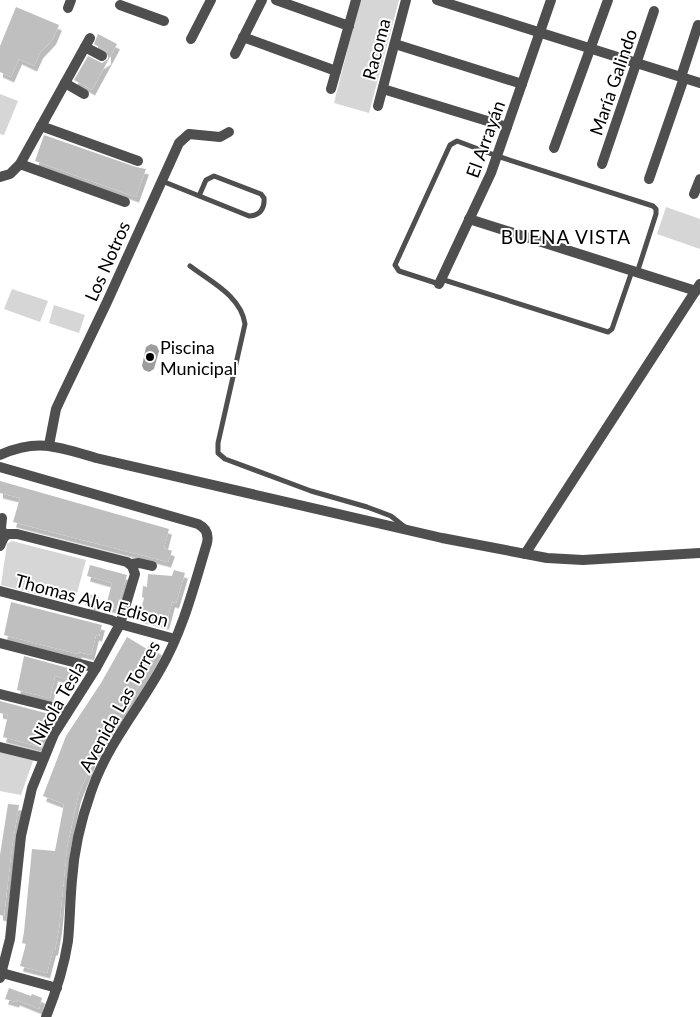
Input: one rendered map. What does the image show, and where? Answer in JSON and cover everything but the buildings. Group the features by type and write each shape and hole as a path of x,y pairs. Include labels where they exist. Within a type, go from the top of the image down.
{"street":[{"path":"191,39 211,0"},
{"path":"235,54 262,0"},
{"path":"276,0 349,26"},
{"path":"331,89 356,0"},
{"name":"Racoma","path":"378,106 406,0"},
{"path":"437,0 700,83"},
{"name":"El Arrayán","path":"440,282 491,173 551,0"},
{"path":"554,148 608,0"},
{"path":"120,6 164,21"},
{"name":"María Galindo","path":"602,164 654,11"},
{"path":"649,179 698,25"},
{"path":"243,37 336,71"},
{"path":"0,177 10,174 20,164 90,38"},
{"path":"394,44 522,84"},
{"path":"85,47 102,56"},
{"path":"65,83 84,94"},
{"path":"383,89 507,127"},
{"path":"41,126 138,161"},
{"name":"Los Notros","path":"49,445 56,409 107,302 178,142 194,133 220,137 229,132"},
{"path":"20,164 126,202"},
{"path":"694,194 700,180"},
{"path":"469,219 635,272 698,287 525,554"},
{"path":"0,455 34,445 49,445 96,458 408,530 525,554 583,560 700,553"},
{"name":"Avenida Las Torres","path":"0,467 198,524 206,530 207,543 187,609 175,639 160,670 110,751 97,776 87,804 74,859 68,940 57,988 46,1017"},
{"path":"2,518 2,541"},
{"path":"2,541 8,534 17,534 132,566 139,563 152,566"},
{"name":"Nikola Tesla","path":"1,976 10,939 23,824 30,796 54,734 96,668 120,624 135,577 132,566"},
{"name":"Thomas Alva Edison","path":"0,591 175,639"},
{"path":"0,643 96,668"},
{"path":"0,694 68,711"},
{"path":"0,746 44,758"},
{"path":"1,976 57,988"}],"lane":[{"path":"454,142 460,142 497,156 653,206 656,209 656,214 635,272 612,329 608,332 399,270 395,267 395,263 450,145 454,142"},
{"path":"161,181 249,216 258,214 262,210 264,201 260,194 214,176 206,180 199,196"},
{"path":"190,266 236,300 243,314 245,324 218,443 218,453 225,459 310,491 367,507 391,516 408,530"}],"shaded area":[{"path":"360,0 399,0 369,113 334,103"},
{"path":"0,94 18,101 4,135 0,134"},
{"path":"666,207 700,219 700,249 657,234"},
{"path":"12,289 48,301 40,322 4,309"},
{"path":"54,305 85,315 79,333 49,323"},
{"name":"Piscina Municipal","path":"151,344 157,346 159,351 154,369 149,372 144,370 142,366 146,347"},
{"path":"12,541 86,560 74,604 1,585 7,544"},
{"path":"0,750 34,758 21,795 0,791"}],"place":[{"name":"Piscina Municipal","path":"150,357"}],"district":[{"name":"BUENA VISTA","path":"566,236"}]}
